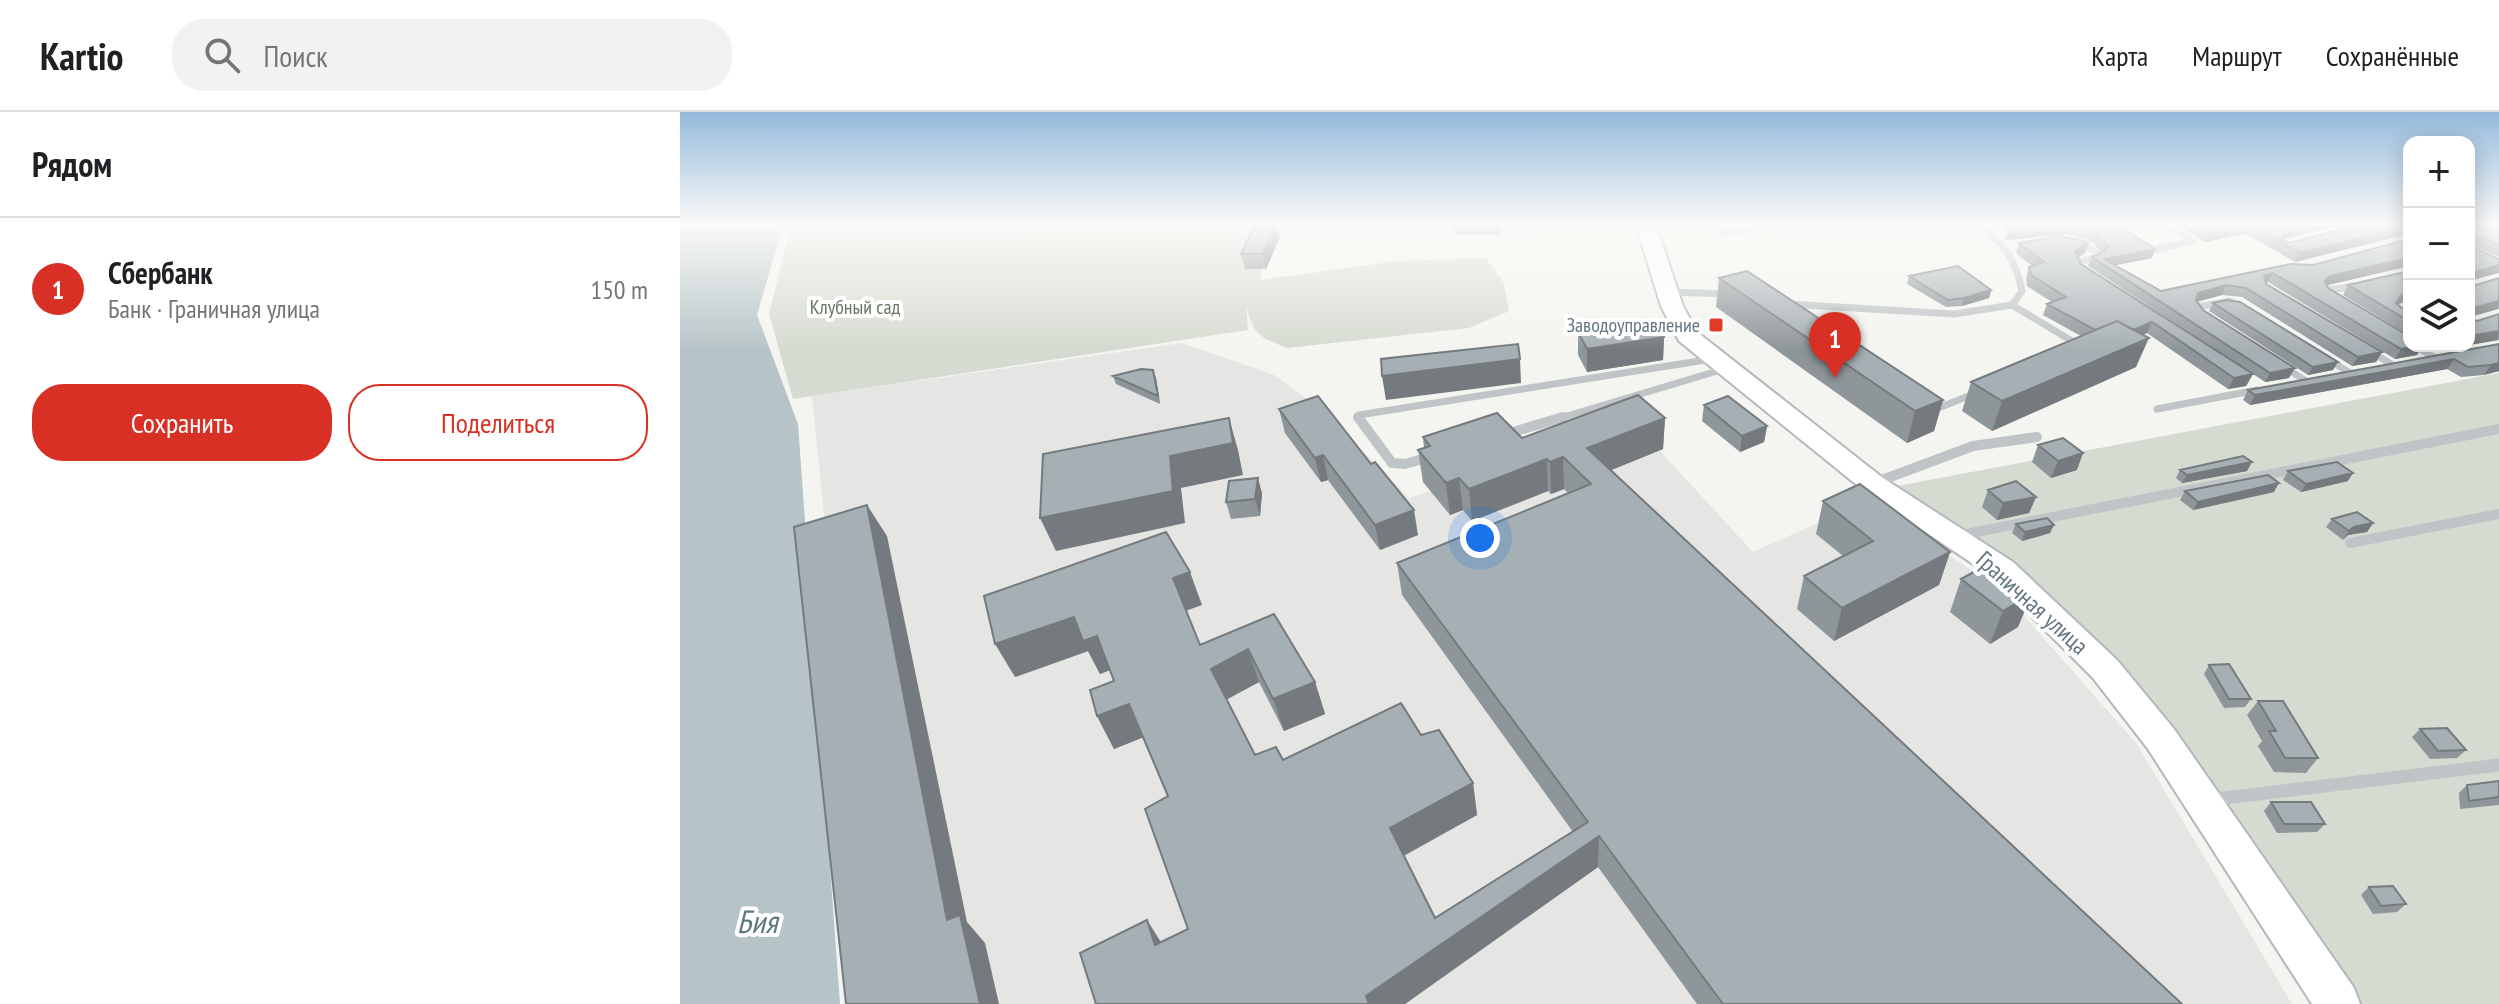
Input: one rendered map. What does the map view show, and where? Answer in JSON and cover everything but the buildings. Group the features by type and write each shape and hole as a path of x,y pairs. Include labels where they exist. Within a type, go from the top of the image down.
{"street":[{"name":"Граничная улица","path":"1660,267 1687,336 1718,364 1873,484 2002,569 2105,669 2161,739 2338,1004"}],"lane":[{"path":"2012,305 2022,291 2017,267"},
{"path":"2082,267 2093,276"},
{"path":"2335,299 2326,292 2363,285"},
{"path":"1668,292 1747,294"},
{"path":"2215,322 2198,307 2223,301 2239,303"},
{"path":"1777,302 1941,314 2012,305 2082,347 2066,355"},
{"path":"2355,342 2393,365"},
{"path":"2311,348 2350,373"},
{"path":"2425,352 2435,358"},
{"path":"2267,356 2309,381 2294,383"},
{"path":"2421,360 2446,356"},
{"path":"2379,368 2407,363"},
{"path":"1496,437 1718,364"},
{"path":"1436,455 1398,465 1357,418 1371,412 1718,364"},
{"path":"2337,376 2365,371"},
{"path":"2157,409 2263,389 2250,380"},
{"path":"1919,408 1934,410 1993,386"},
{"path":"1953,537 2499,429"},
{"path":"1873,484 1973,446 2037,437"},
{"path":"2350,543 2499,514"},
{"path":"2202,801 2499,765"}],"shaded area":[{"path":"1182,343 1274,375 1321,409 1409,498 1637,426 1753,552 1869,500 2004,593 2136,743 2292,1004 873,1004 812,396"}],"green space":[{"name":"Клубный сад","path":"781,267 1262,267 1260,280 1356,267 1492,267 1504,283 1509,311 1469,328 1287,348 1259,334 1246,306 1248,330 793,399 769,314"},
{"path":"2499,373 2499,1004 2338,1004 2048,612 1881,489"}],"water":[{"name":"Бия","path":"680,267 771,267 757,315 798,424 840,1004 680,1004"}],"place":[{"name":"Заводоуправление","path":"1716,325"},
{"name":"Сбербанк","path":"1835,378"}]}
